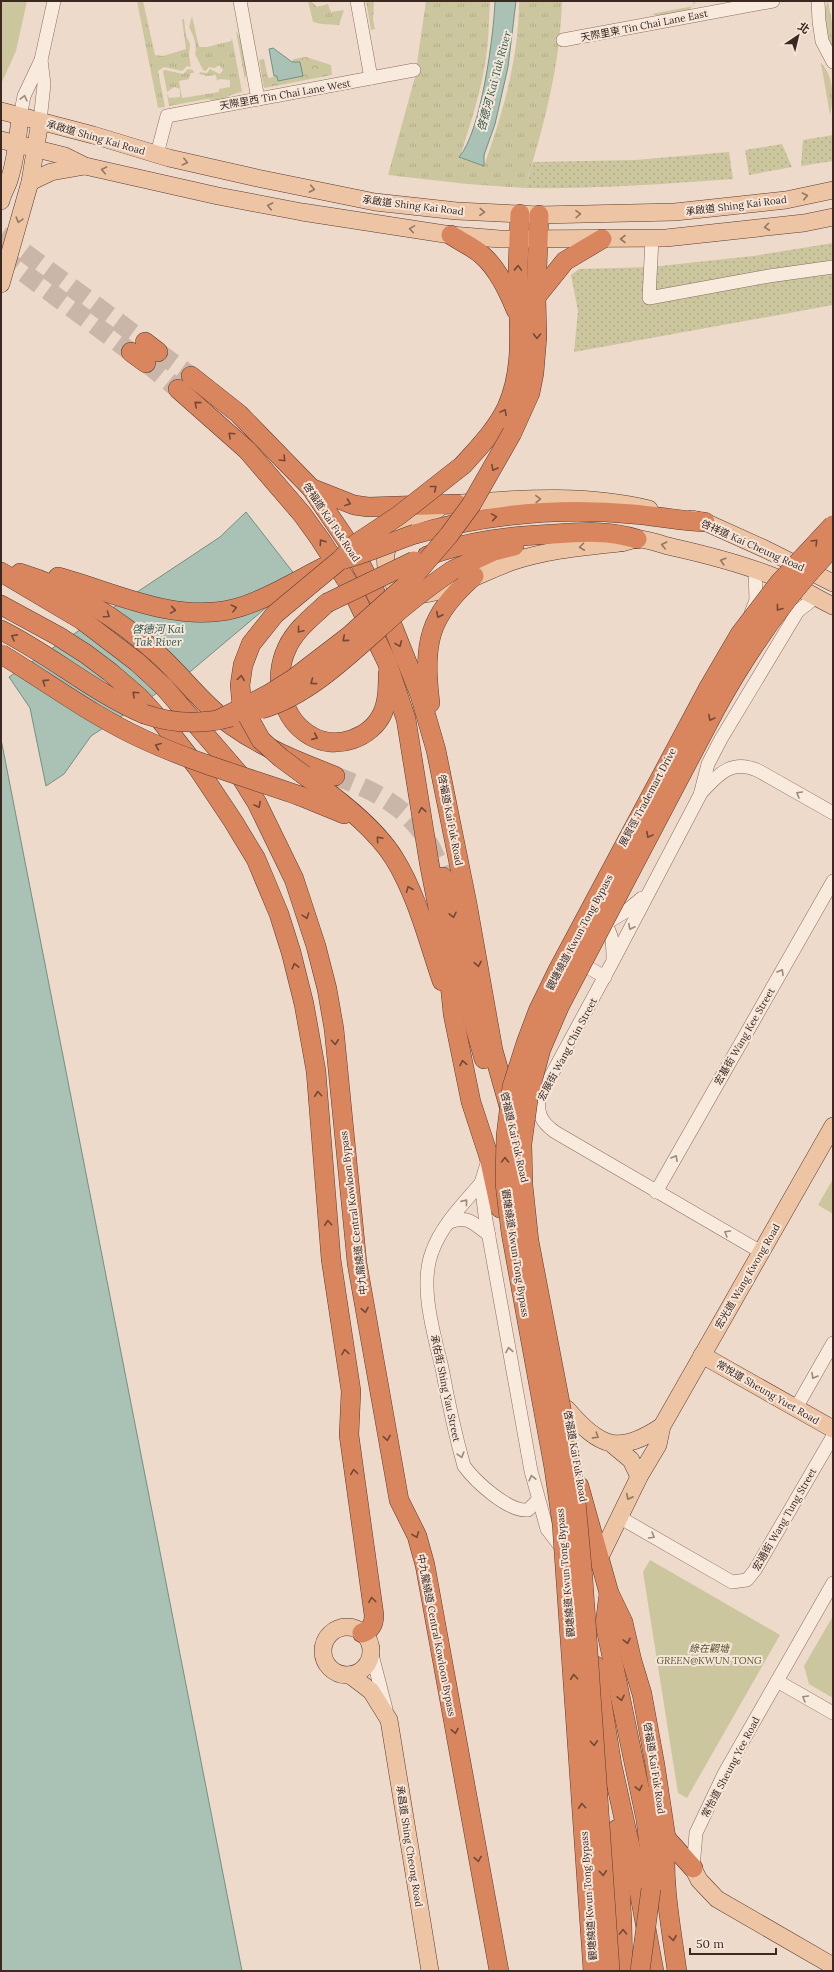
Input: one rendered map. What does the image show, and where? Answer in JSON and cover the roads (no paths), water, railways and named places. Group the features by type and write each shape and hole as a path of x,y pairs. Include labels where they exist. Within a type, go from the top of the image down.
{"highway":[{"path":"453,1014 415,905 394,857 363,823 321,787 281,758 261,740 251,725 242,706 240,685 243,665 251,644 275,614 340,560 357,543 398,516 463,465 496,426 506,408 518,370 520,321 518,282 520,214"},
{"path":"224,722 293,680 349,636 406,585 449,536 471,505 512,433 530,393 538,337 536,297 539,215"},
{"path":"451,235 487,261 498,275 520,321"},
{"path":"536,297 565,261 602,239"},
{"name":"啓福道 Kai Fuk Road","path":"654,1971 634,1864 612,1765 589,1633 570,1559 558,1523 516,1284 489,1157 471,1102 453,1014 447,954 429,862 406,719 388,662 349,584 320,539 298,509 185,382 239,414 312,488 355,553 392,627 420,694 436,750 467,903 493,1050 513,1123 536,1230 580,1489 609,1593 623,1622 643,1700 666,1838 664,1856 677,1971"},
{"path":"312,488 354,505 368,507 457,504"},
{"path":"81,589 172,611 214,612 249,604 340,560 363,554 375,548 415,534 444,526 516,513 590,512 632,514 705,522"},
{"name":"觀塘繞道 Kwun Tong Bypass","path":"593,1971 565,1552 554,1468 508,1212 505,1157 509,1104 518,1064 538,1011 558,970 709,687 740,634 760,606 812,546 833,525"},
{"path":"388,662 385,706 380,717 372,727 357,738 338,742 320,740 304,732 287,711 280,688 281,667 287,647 292,639 327,603 414,561 454,546 510,536 587,531 622,534 637,539"},
{"path":"1,630 55,661 114,700 139,712 175,722 224,722 275,705 301,691 359,646 421,592 453,570 494,551 555,534"},
{"name":"觀塘繞道 Kwun Tong Bypass","path":"610,1971 580,1536 568,1446 525,1212 522,1166 524,1119 536,1063 548,1030 715,710 741,664 767,624 795,589 833,548"},
{"path":"1,568 56,576 81,589 160,656 224,722 275,750 335,776"},
{"name":"中九龍繞道 Central Kowloon Bypass","path":"1,572 59,605 107,638 137,662 164,687 202,729 239,774 257,803 294,879 316,946 327,989 334,1029 357,1263 399,1500 417,1536 425,1565 499,1971"},
{"path":"436,750 428,682 428,646 442,609 458,590 474,576"},
{"path":"1,605 33,622 86,654 139,697 180,743 222,803 256,859 269,886 291,952 304,1004 316,1070 331,1259 351,1391 349,1435 374,1615 374,1622 366,1640"},
{"path":"1,654 91,712 146,741 300,796 363,823"},
{"path":"443,877 452,912 482,1053 513,1123"},
{"path":"609,1593 605,1624 646,1820 651,1864 649,1914 640,1971"},
{"path":"612,1765 622,1924 623,1971"},
{"path":"666,1838 693,1868"}],"main road":[{"name":"承啟道 Shing Kai Road","path":"1,111 93,135 157,154 250,176 375,202 457,211 539,215 683,212 786,200 833,190"},
{"path":"1,195 10,179 18,143 20,117"},
{"path":"1,284 30,182 40,121"},
{"path":"1,140 18,143 65,156 85,166 218,196 287,209 451,235 519,239 652,239 722,233 833,217"},
{"path":"30,182 54,171 85,166"},
{"name":"啓祥道 Kai Cheung Road","path":"833,583 765,549 705,522 635,505 578,499 551,498 457,504 418,515 407,520 398,527 388,542 384,557 390,578 400,588 412,594 419,595 437,591 523,558 550,551 621,543 637,539 691,551 755,570 783,580 833,606"},
{"name":"宏光道 Wang Kwong Road","path":"599,1559 639,1477 658,1444 662,1426 833,1126"},
{"name":"常悅道 Sheung Yuet Road","path":"702,1355 833,1429"},
{"path":"567,1409 588,1431 613,1445 631,1460 639,1477"},
{"name":"宏光道 Wang Kwong Road","path":"613,1445 638,1441 662,1426"},
{"name":"承昌道 Shing Cheong Road","path":"366,1640 354,1628 339,1629 329,1635 323,1646 325,1661 335,1672 350,1675 371,1691 389,1720 430,1971"},
{"path":"350,1675 363,1668 368,1662 366,1640"},
{"path":"693,1868 699,1880 717,1899 833,1966"}],"street":[{"path":"20,117 24,96 41,60 54,1"},
{"path":"240,1 258,99"},
{"path":"357,1 371,78"},
{"name":"天際里東 Tin Chai Lane East","path":"563,40 703,7 773,1"},
{"path":"818,1 822,41 833,62"},
{"path":"40,121 44,84 41,60"},
{"name":"天際里西 Tin Chai Lane West","path":"157,154 167,116 414,70"},
{"path":"652,239 650,298 769,276 833,267"},
{"name":"展貿徑 Trademart Drive","path":"606,924 586,911 719,662 752,612 756,600 755,570"},
{"path":"700,795 708,764 759,673 798,611 816,597"},
{"path":"719,662 754,656 760,661 759,673"},
{"path":"700,795 721,772 734,767 747,767 759,771 833,814"},
{"name":"宏展街 Wang Chin Street","path":"700,795 648,892 613,962 548,1080 538,1104 538,1113 543,1122 561,1136 761,1252"},
{"path":"607,873 631,895 642,896 648,892"},
{"name":"宏基街 Wang Kee Street","path":"656,1192 833,880"},
{"path":"613,962 611,933 606,924 625,912 648,892"},
{"path":"548,1080 540,1044 544,1025 574,969 582,964 605,977"},
{"name":"啓福道 Kai Fuk Road","path":"489,1157 481,1183 531,1471 546,1529 570,1559"},
{"name":"承佑街 Shing Yau Street","path":"481,1183 441,1233 431,1253 428,1276 428,1298 443,1376 464,1466 472,1477 517,1510 528,1510 538,1500"},
{"path":"450,1222 460,1218 467,1220 489,1235"},
{"path":"796,1408 833,1343"},
{"name":"宏通街 Wang Tung Street","path":"619,1517 732,1582 747,1580 756,1570 833,1436"},
{"name":"常怡道 Sheung Yee Road","path":"693,1868 696,1833 715,1796 724,1774 833,1583"},
{"name":"承昌道 Shing Cheong Road","path":"366,1640 389,1720"},
{"path":"777,1681 833,1714"}],"water":[{"name":"啓德河 Kai Tak River","path":"495,1 516,1 508,67 495,124 484,155 484,166 459,157 467,145 480,106 489,59"},
{"path":"273,48 292,62 300,62 303,76 278,81 277,76 274,76 269,49"},
{"name":"啓德河 Kai Tak River","path":"246,512 299,580 191,671 91,736 64,774 46,786 30,708 9,677 220,537"},
{"path":"1,739 242,1971 1,1971"}],"tunnel":[{"path":"1,235 145,342"},
{"path":"1,256 131,352"},
{"path":"158,352 191,376"},
{"path":"146,363 178,389"},
{"path":"335,776 373,792 389,801 403,812 415,824 426,839 443,877"}],"park label":[{"name":"綠在觀塘 GREEN@KWUN TONG","path":"709,1654"}]}
